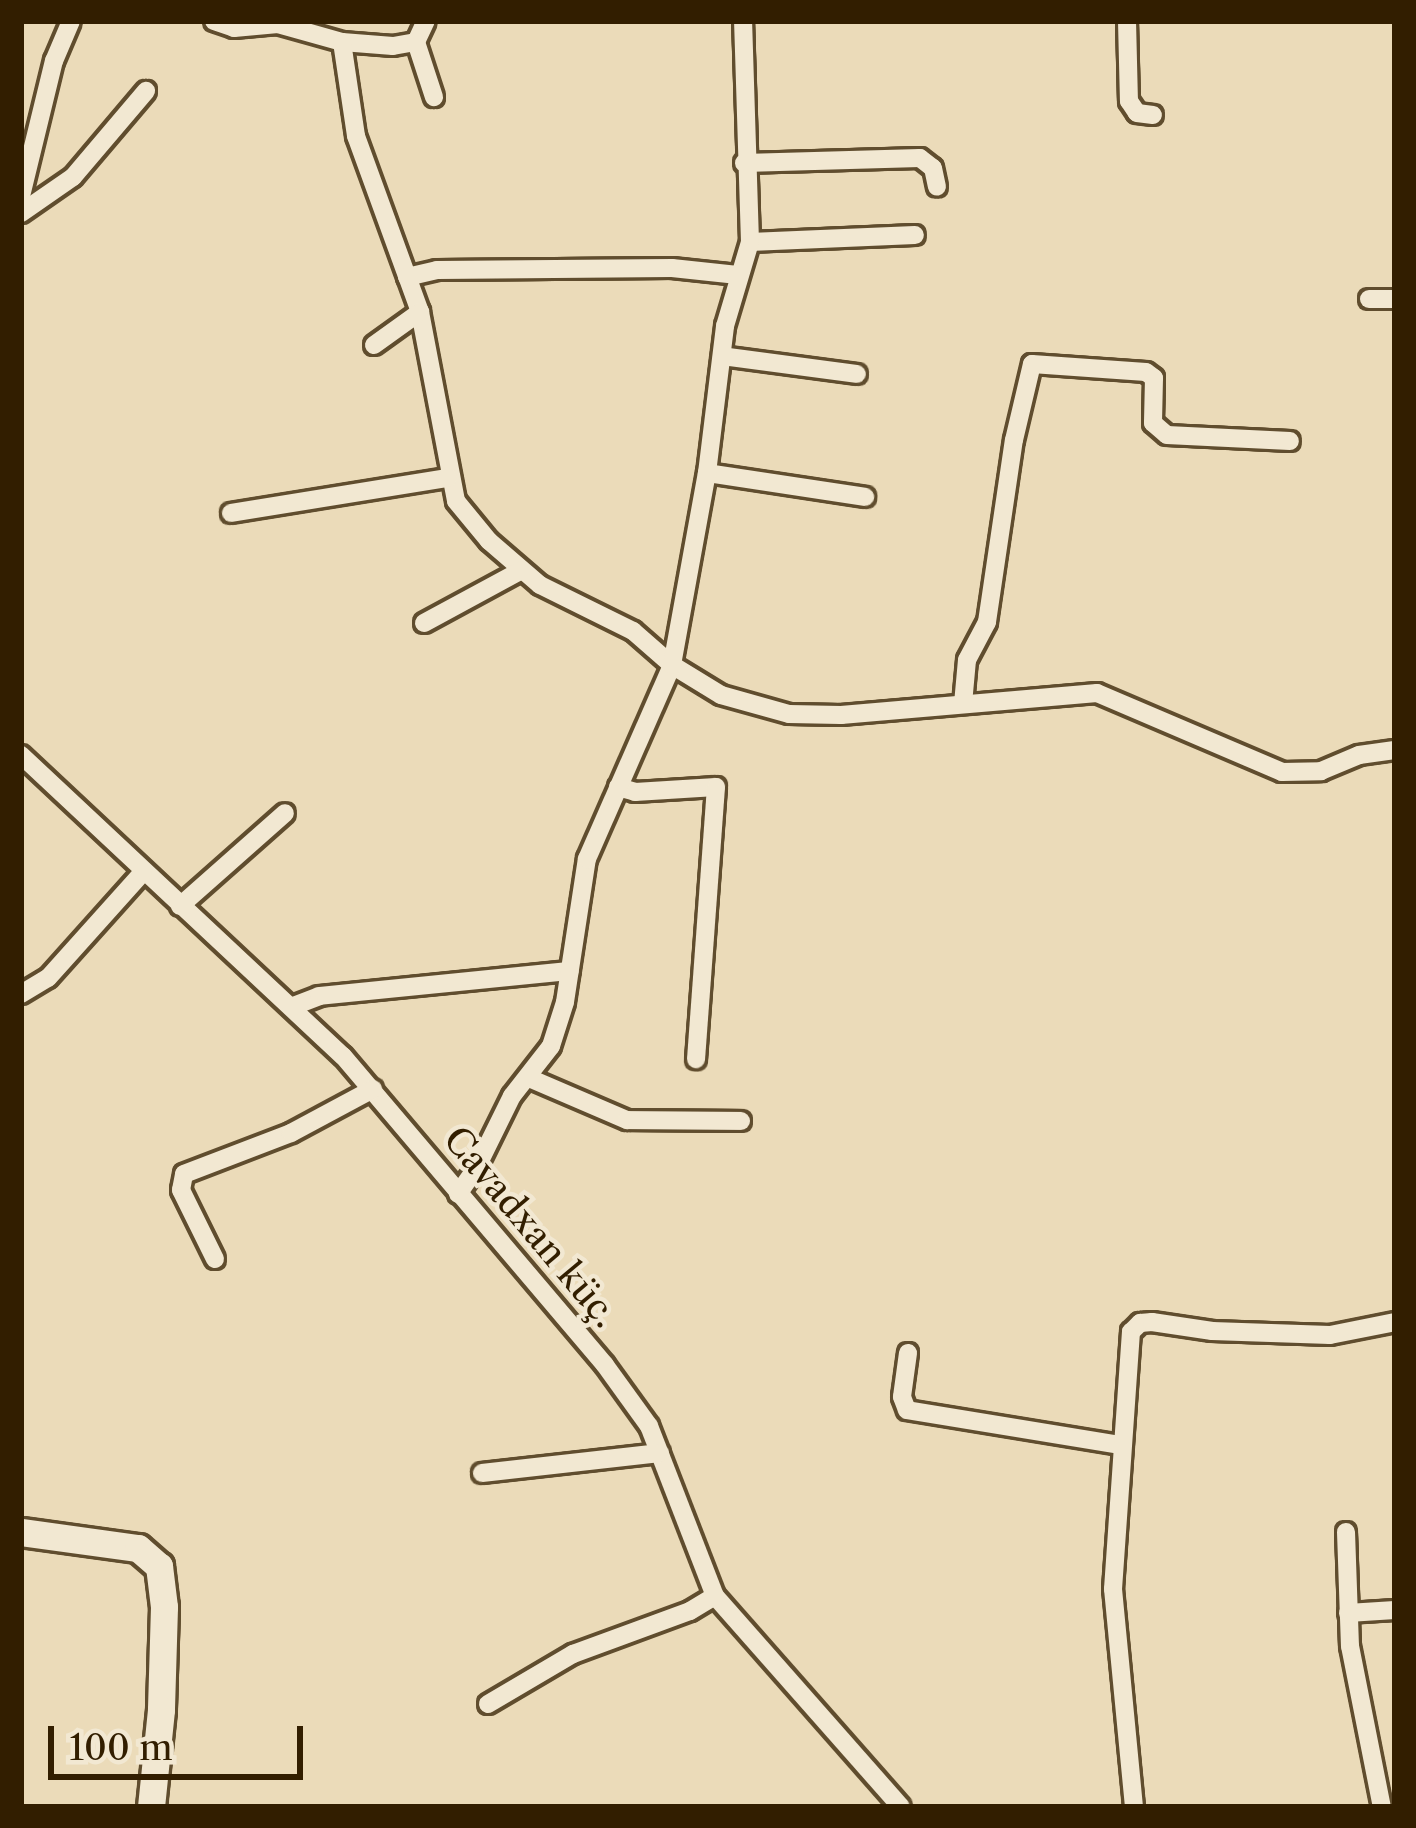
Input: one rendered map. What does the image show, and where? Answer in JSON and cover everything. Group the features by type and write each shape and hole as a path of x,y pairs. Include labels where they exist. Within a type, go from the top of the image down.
{"street":[{"path":"21,196 54,62 71,21"},
{"path":"214,21 234,28 302,27 342,42 416,42"},
{"path":"426,21 416,42 434,97"},
{"path":"458,1194 478,1167 512,1096 550,1046 570,971 578,886 672,665 707,473 722,356 737,275 750,242 743,21"},
{"path":"1127,21 1130,101 1137,113 1153,115"},
{"path":"342,42 356,136 419,312 448,478 471,522 522,570 566,601 633,631 672,665 721,695 789,714 1097,693 1298,774 1359,755 1395,750"},
{"path":"21,213 74,177 146,91"},
{"path":"744,163 920,158 933,168 937,188"},
{"path":"750,242 916,235"},
{"path":"407,277 437,270 648,268 737,275"},
{"path":"1369,299 1395,299"},
{"path":"374,345 419,312"},
{"path":"722,356 857,374"},
{"path":"964,704 964,673 987,622 1014,440 1032,364 1146,372 1154,378 1154,424 1167,435 1290,441"},
{"path":"707,473 866,497"},
{"path":"231,513 448,478"},
{"path":"424,623 522,570"},
{"name":"Cavadxan küç.","path":"21,755 373,1089 605,1365 649,1426 697,1560 715,1596 901,1807"},
{"path":"618,787 635,792 716,788 696,1059"},
{"path":"180,906 284,813"},
{"path":"21,994 48,978 143,872"},
{"path":"291,1007 319,996 570,971"},
{"path":"529,1078 627,1120 741,1121"},
{"path":"215,1258 181,1190 184,1174 291,1132 373,1089"},
{"path":"1134,1807 1113,1588 1131,1332 1140,1323 1302,1336 1350,1333 1395,1322"},
{"path":"908,1352 902,1397 907,1410 1120,1445"},
{"path":"482,1473 660,1454"},
{"path":"21,1532 138,1548 159,1567 164,1607 161,1710 151,1807"},
{"path":"1346,1532 1348,1612 1382,1807"},
{"path":"488,1704 573,1654 690,1611 715,1596"},
{"path":"1348,1612 1395,1610"}]}
